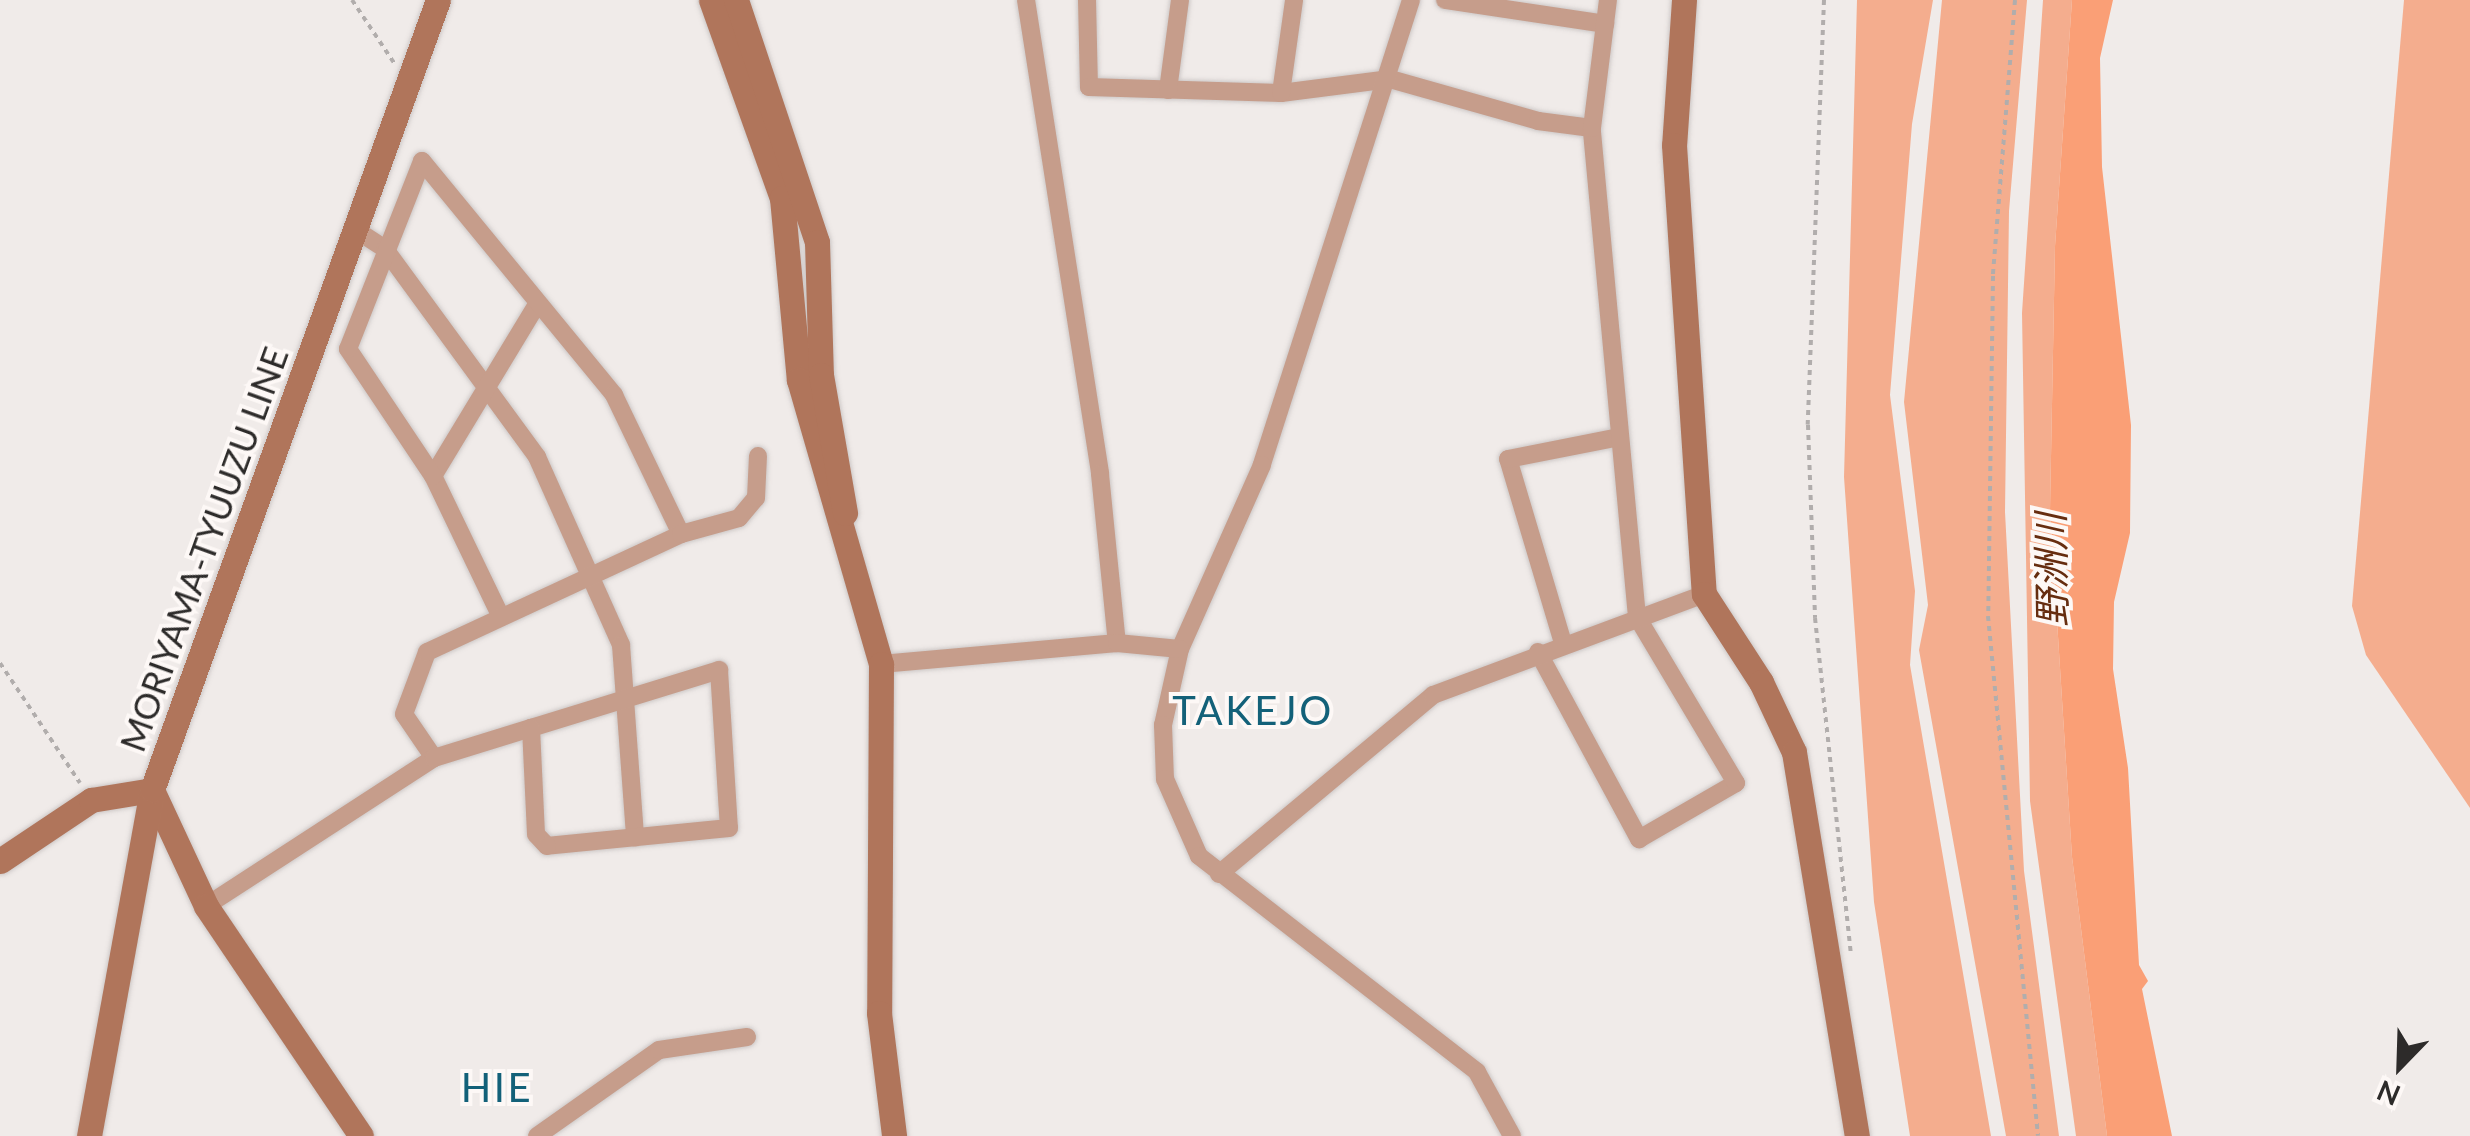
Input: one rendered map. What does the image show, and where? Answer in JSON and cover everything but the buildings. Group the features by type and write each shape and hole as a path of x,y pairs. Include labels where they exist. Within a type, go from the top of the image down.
{"main road":[{"name":"MORIYAMA-TYUUZU LINE","path":"89,1136 152,790 438,0"},
{"path":"711,0 782,198 799,380 881,664 879,1013 894,1136"},
{"path":"736,0 817,242 821,375 853,572"},
{"path":"1684,0 1674,145 1704,594 1761,682 1794,752 1857,1136"},
{"path":"0,861 91,800 152,790 156,814 206,906 361,1136"}],"street":[{"path":"1026,0 1100,474 1116,644"},
{"path":"1087,0 1089,88 1281,92 1390,79 1538,121 1592,128"},
{"path":"1168,90 1180,0"},
{"path":"1281,92 1294,0"},
{"path":"1411,0 1390,79 1239,528 1180,648 1164,725 1164,779 1198,856 1477,1072 1512,1136"},
{"path":"1446,0 1605,24"},
{"path":"1538,652 1638,839 1736,783 1638,617 1592,128 1608,0"},
{"path":"501,617 434,476 348,349 422,161 614,394 681,534"},
{"path":"356,230 385,249 537,457 621,646 629,698 635,837"},
{"path":"434,476 484,385 536,304"},
{"path":"1563,643 1508,459 1619,438"},
{"path":"434,758 404,714 427,652 681,534 739,518 756,498 758,456"},
{"path":"1219,874 1433,695 1538,652 1704,594"},
{"path":"881,664 1116,644 1180,648"},
{"path":"206,906 434,758 531,728 629,698 719,670 730,828 546,846 536,834 531,728"},
{"path":"537,1136 660,1050 747,1036"}],"path":[{"path":"352,0 408,84"},
{"path":"1824,0 1808,425 1815,618 1852,966"},
{"path":"2015,0 1992,276 1988,616 2038,1136"},
{"path":"0,662 91,800"}],"shaded area":[{"path":"1857,0 1933,0 1912,124 1890,395 1915,591 1910,665 1991,1136 1910,1136 1874,902 1844,477"},
{"path":"1942,0 2027,0 2009,211 2005,512 2024,871 2059,1136 2006,1136 1919,650 1928,605 1904,402"},
{"path":"2043,0 2072,0 2055,246 2050,510 2072,857 2107,1136 2076,1136 2030,801 2022,313"},
{"path":"2072,0 2113,0 2100,58 2102,167 2131,425 2130,533 2114,602 2113,669 2128,768 2139,965 2148,981 2142,989 2172,1136 2107,1136 2072,857 2050,510 2055,246"},
{"path":"2404,0 2470,0 2470,808 2366,655 2352,606"}],"district":[{"name":"TAKEJO","path":"1253,710"},
{"name":"HIE","path":"497,1087"}],"water label":[{"name":"野洲川","path":"2051,570"}]}
